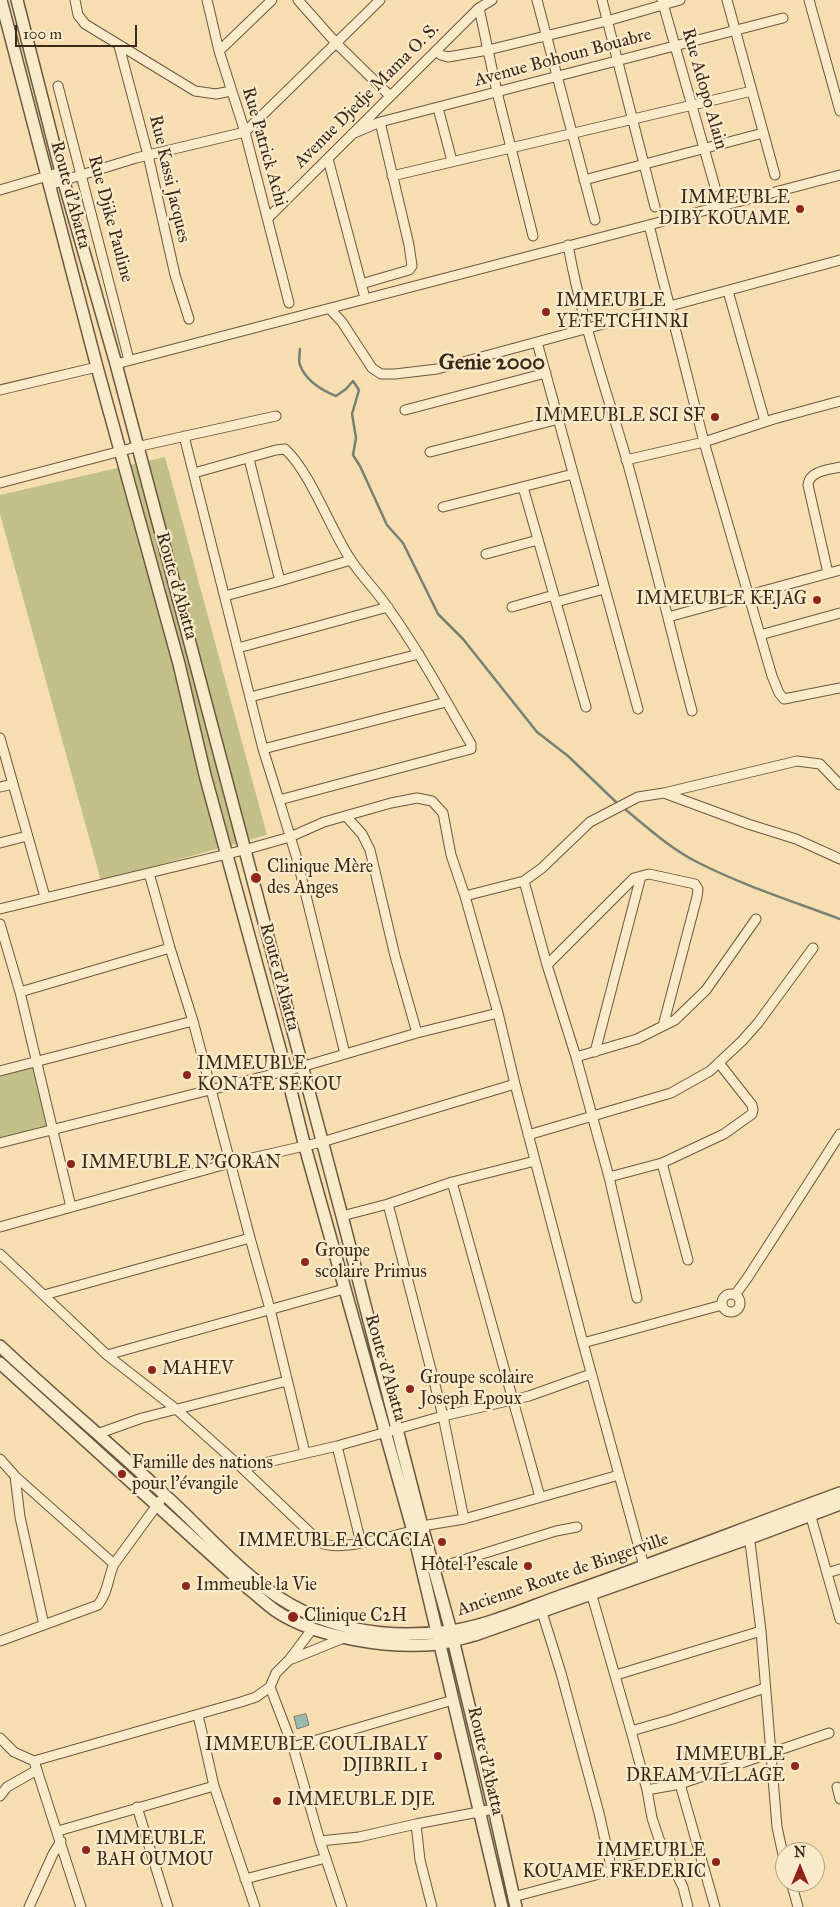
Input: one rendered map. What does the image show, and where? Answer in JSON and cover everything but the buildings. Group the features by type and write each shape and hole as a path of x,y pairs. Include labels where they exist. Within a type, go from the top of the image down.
{"street":[{"name":"Route d'Abatta","path":"1,0 97,367 179,664 205,775 344,1289 385,1433 434,1569 494,1809 514,1902"},
{"name":"Route d'Abatta","path":"17,0 62,176 116,364 136,447 342,1216 397,1430 418,1529 437,1638 502,1907"},
{"path":"75,0 81,20 119,46 195,91 216,94 231,91"},
{"name":"Rue Patrick Achi","path":"207,0 219,51 245,132 289,303"},
{"path":"219,51 272,0"},
{"path":"298,0 336,43 390,96"},
{"path":"0,190 48,181 62,176 82,176 148,155 245,132 380,0"},
{"name":"Avenue Djedje Mama O. S.","path":"268,218 480,8 492,0"},
{"path":"536,0 595,220"},
{"path":"602,0 655,207"},
{"path":"436,51 448,57 488,50 607,21 662,2 680,0"},
{"path":"727,0 775,175"},
{"path":"809,0 840,111"},
{"name":"Rue Adopo Alain","path":"662,2 715,188"},
{"path":"480,8 497,92 533,236"},
{"name":"Avenue Bohoun Bouabre","path":"352,134 380,122 783,18"},
{"name":"Rue Kassi Jacques","path":"119,46 148,155 174,268 189,319"},
{"name":"Rue Djike Pauline","path":"58,86 130,360"},
{"path":"392,176 752,91"},
{"path":"438,108 452,161"},
{"path":"361,284 409,270 412,266 380,122"},
{"path":"584,180 763,133"},
{"path":"328,159 365,298"},
{"path":"116,364 840,175"},
{"path":"649,225 704,442 747,594 779,693 784,699 840,688"},
{"path":"568,245 574,279 587,329 626,460 692,711"},
{"path":"330,308 342,322 372,368 381,374 396,374 437,369 670,308 840,260"},
{"path":"728,291 765,422"},
{"path":"537,342 638,709"},
{"path":"0,390 97,367"},
{"path":"405,410 546,373"},
{"path":"626,460 704,442 765,422 840,401"},
{"path":"0,483 136,447 276,416"},
{"path":"430,452 559,419"},
{"path":"184,436 263,749 297,859 345,1054"},
{"path":"194,473 285,449 305,477 351,560 388,607 419,654 471,744 471,749 469,750 279,800"},
{"path":"250,459 280,581"},
{"path":"828,573 808,479 812,475 840,467"},
{"path":"443,507 573,474"},
{"path":"523,487 586,707"},
{"path":"486,554 538,540"},
{"path":"225,596 351,560"},
{"path":"668,617 840,570"},
{"path":"512,607 604,589"},
{"path":"238,648 388,607"},
{"path":"760,635 840,613"},
{"path":"250,697 419,654"},
{"path":"263,749 446,702"},
{"path":"0,738 45,897"},
{"path":"465,896 524,881 542,868 590,822 638,797 664,793 797,761 820,764 840,785"},
{"path":"0,787 13,784"},
{"path":"664,793 748,824 796,839 840,858"},
{"path":"0,909 244,850 290,837 324,822 391,802 416,798 432,801 443,813 451,855 465,896 498,1013 535,1162 644,1566"},
{"path":"346,816 362,834 370,850 395,956 417,1033"},
{"path":"0,843 27,836"},
{"path":"149,873 212,1090 230,1164 270,1309 304,1453"},
{"path":"547,964 628,883 649,874 695,884 698,889 663,1026"},
{"path":"595,1052 641,876"},
{"path":"524,881 576,1057 608,1177 637,1298"},
{"path":"576,1057 637,1039 674,1020 706,990 756,919"},
{"path":"0,924 20,992 52,1131 72,1206"},
{"path":"20,992 170,948"},
{"path":"528,1135 671,1093 710,1071 758,1023 812,948"},
{"path":"0,1143 286,1071 417,1033 498,1013"},
{"path":"0,1071 193,1020"},
{"path":"608,1177 662,1163 724,1134 752,1114 752,1105 719,1063"},
{"path":"0,1227 230,1164 305,1147 515,1084"},
{"path":"735,1295 840,1134"},
{"path":"342,1216 388,1204 452,1182 535,1162"},
{"path":"662,1163 688,1260"},
{"path":"452,1182 540,1497"},
{"path":"388,1204 443,1416 464,1519"},
{"path":"44,1295 250,1238"},
{"path":"0,1254 107,1355 176,1409 321,1543 332,1546 361,1543 464,1519 620,1475"},
{"path":"107,1355 344,1289"},
{"path":"722,1305 723,1299 727,1295 735,1295"},
{"path":"722,1305 728,1311 736,1310 740,1302 735,1295"},
{"path":"583,1343 722,1305"},
{"name":"Ancienne Route de Bingerville","path":"1,1348 166,1495 251,1576 282,1600 303,1611 342,1625 372,1632 437,1638"},
{"name":"Ancienne Route de Bingerville","path":"0,1363 249,1590 277,1612 313,1628 372,1642 397,1644 452,1636 475,1626 540,1608 749,1534 809,1510 840,1493"},
{"path":"242,1468 337,1446 443,1416 512,1400 574,1382 591,1374"},
{"path":"97,1434 142,1418 287,1382"},
{"path":"337,1446 361,1543"},
{"path":"0,1459 15,1476 114,1564"},
{"path":"15,1476 20,1517 44,1625"},
{"path":"0,1641 98,1605 106,1593 109,1575 114,1564 166,1495"},
{"name":"Ancienne Route de Bingerville","path":"809,1510 840,1504"},
{"path":"809,1510 840,1620"},
{"path":"434,1569 556,1531 577,1527"},
{"path":"749,1534 761,1631 770,1754 781,1842"},
{"name":"Ancienne Route de Bingerville","path":"591,1591 644,1566 749,1534"},
{"path":"827,1573 840,1569"},
{"path":"591,1591 631,1730 647,1790 652,1818 667,1856 683,1887 688,1907"},
{"path":"540,1608 561,1673 599,1813 612,1871"},
{"path":"0,1796 8,1787 35,1766 256,1697 270,1687 276,1673 289,1660 313,1628"},
{"path":"616,1675 761,1631"},
{"path":"289,1660 346,1637"},
{"path":"270,1687 292,1747 342,1907"},
{"path":"631,1730 674,1719 765,1688"},
{"path":"292,1747 453,1700"},
{"path":"198,1715 214,1786 255,1907"},
{"path":"647,1790 680,1784 830,1734"},
{"path":"0,1738 14,1752 35,1766 81,1907"},
{"path":"680,1784 715,1907"},
{"path":"58,1832 136,1807 214,1786"},
{"path":"837,1787 840,1799"},
{"path":"136,1807 168,1907"},
{"path":"320,1841 358,1837 494,1809"},
{"path":"416,1824 420,1860 432,1907"},
{"path":"28,1907 61,1841"},
{"path":"514,1902 667,1856"},
{"path":"245,1879 326,1858"},
{"path":"794,1892 798,1907"}],"shaded area":[{"path":"165,457 267,835 101,881 0,514 0,495"},
{"path":"37,1064 50,1128 0,1140 0,1075"}],"water":[{"path":"306,1714 309,1725 297,1729 294,1717"}],"waterway":[{"path":"300,349 299,361 303,371 320,388 336,396 353,381 359,390 352,414 356,438 353,455 387,525 403,543 438,614 463,639 537,732 568,756 616,802"},
{"path":"626,810 687,857 749,885 840,919"}],"place":[{"name":"IMMEUBLE DIBY KOUAME","path":"800,209"},
{"name":"IMMEUBLE YETETCHINRI","path":"546,312"},
{"name":"IMMEUBLE SCI SF","path":"715,417"},
{"name":"IMMEUBLE KEJAG","path":"817,600"},
{"name":"Clinique Mère des Anges","path":"256,878"},
{"name":"IMMEUBLE KONATE SEKOU","path":"187,1075"},
{"name":"IMMEUBLE N'GORAN","path":"71,1164"},
{"name":"Groupe scolaire Primus","path":"305,1262"},
{"name":"MAHEV","path":"152,1370"},
{"name":"Groupe scolaire Joseph Epoux","path":"410,1389"},
{"name":"Famille des nations pour l'évangile","path":"122,1474"},
{"name":"IMMEUBLE ACCACIA","path":"442,1542"},
{"name":"Hôtel l'escale","path":"528,1566"},
{"name":"Immeuble la Vie","path":"186,1586"},
{"name":"Clinique C2H","path":"293,1617"},
{"name":"IMMEUBLE COULIBALY DJIBRIL 1","path":"438,1756"},
{"name":"IMMEUBLE DREAM VILLAGE","path":"795,1766"},
{"name":"IMMEUBLE DJE","path":"277,1801"},
{"name":"IMMEUBLE BAH OUMOU","path":"86,1850"},
{"name":"IMMEUBLE KOUAME FREDERIC","path":"716,1862"}],"district":[{"name":"Genie 2000","path":"492,364"}]}
